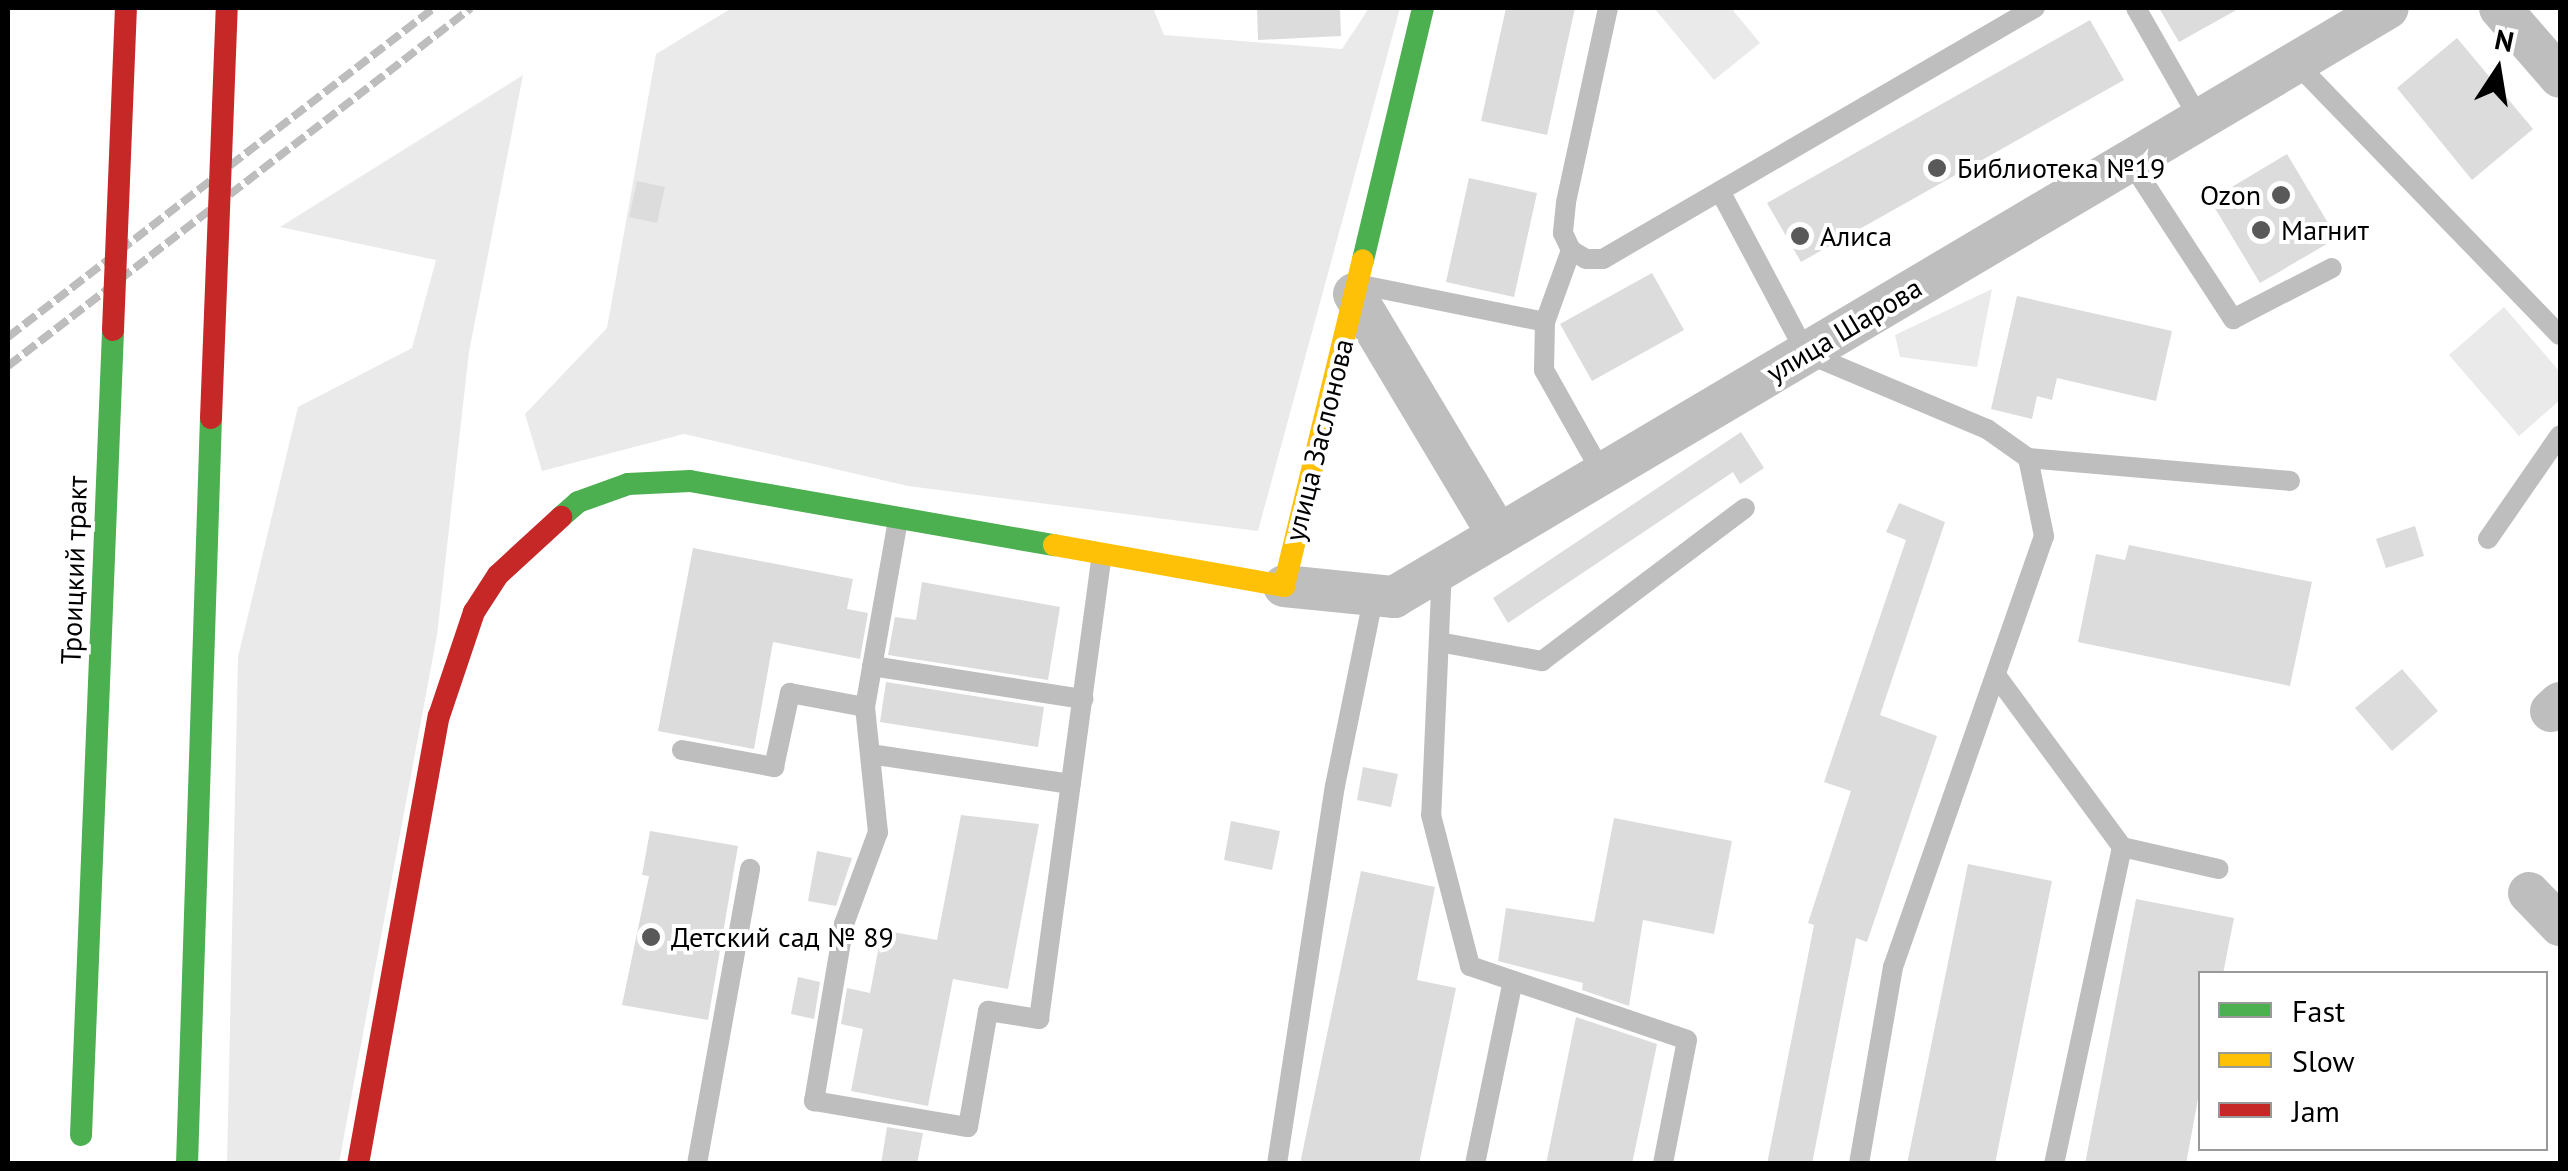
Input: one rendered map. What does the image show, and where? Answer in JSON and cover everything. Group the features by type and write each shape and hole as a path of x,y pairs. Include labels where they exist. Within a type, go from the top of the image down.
{"main road":[{"name":"Троицкий тракт","path":"81,1135 126,8"},
{"path":"187,1164 227,8"},
{"name":"улица Заслонова","path":"1284,586 1423,8"},
{"path":"358,1164 438,716 474,612 498,575 562,513 628,484 690,481 1284,586"}],"street":[{"name":"улица Шарова","path":"1284,586 1394,597 2388,8"},
{"path":"2500,8 2560,77"},
{"name":"улица Заслонова","path":"1356,289 1498,535"},
{"path":"2529,892 2560,925"}],"lane":[{"path":"1602,473 1544,370 1545,322 1571,250 1563,233 1566,203 1608,8"},
{"path":"1571,250 1603,259 2035,8"},
{"path":"2136,8 2200,120"},
{"path":"2296,63 2560,335"},
{"path":"2130,161 2233,319 2332,268"},
{"path":"1720,191 1806,353 1988,430 2028,458 2290,482"},
{"path":"1356,289 1545,322"},
{"path":"2488,540 2560,436"},
{"path":"1859,1164 1893,967 1998,678 2044,536 2028,458"},
{"path":"1438,642 1542,661 1745,508"},
{"path":"898,515 865,707 878,832 844,924 814,1100 968,1127 988,1012 1039,1018 1103,552"},
{"path":"1442,568 1431,815 1470,966 1687,1040 1663,1164"},
{"path":"1276,1164 1335,786 1374,595"},
{"path":"872,666 1083,699"},
{"path":"1998,678 2122,846 2220,868"},
{"path":"682,750 774,767 790,693 865,707"},
{"path":"870,754 1071,784"},
{"path":"2054,1164 2122,846"},
{"path":"696,1164 750,868"},
{"path":"1475,1164 1512,981"}],"shaded area":[{"path":"732,8 1153,8 1164,35 1342,49 1369,8 1400,8 1258,531 908,486 684,434 542,471 525,414 607,328 656,54"},
{"path":"1654,8 1731,8 1760,43 1714,80"},
{"path":"523,75 469,352 437,635 339,1163 227,1164 238,657 298,407 412,348 436,260 280,227"},
{"path":"1992,289 1977,367 1900,357 1895,335"},
{"path":"2504,307 2560,372 2560,400 2519,436 2449,355"}],"building":[{"path":"1257,8 1340,8 1341,36 1258,40"},
{"path":"1506,8 1575,8 1547,135 1481,121"},
{"path":"2159,8 2240,8 2179,42"},
{"path":"2090,20 2124,80 1801,262 1767,203"},
{"path":"2457,38 2533,129 2472,180 2397,88"},
{"path":"2287,154 2337,238 2260,283 2210,200"},
{"path":"1469,178 1537,193 1514,297 1446,282"},
{"path":"637,181 665,187 657,223 629,217"},
{"path":"1652,273 1684,330 1592,381 1560,324"},
{"path":"2017,296 2172,331 2156,401 2057,378 2052,400 2037,396 2032,419 1991,409"},
{"path":"1741,432 1764,468 1740,484 1733,472 1508,623 1493,598"},
{"path":"1899,503 1945,522 1880,715 1937,736 1867,942 1856,938 1812,1164 1767,1164 1814,925 1808,923 1851,791 1824,782 1906,540 1886,532"},
{"path":"2415,526 2424,556 2386,568 2376,539"},
{"path":"2129,545 2312,582 2290,686 2078,642 2096,554 2125,560"},
{"path":"693,548 853,579 847,609 868,613 860,659 773,642 754,749 658,731"},
{"path":"922,582 1060,607 1048,680 888,655 895,617 916,620"},
{"path":"2402,669 2438,711 2392,751 2355,708"},
{"path":"886,682 1044,707 1038,747 880,722"},
{"path":"1363,767 1398,774 1391,807 1357,800"},
{"path":"961,815 1039,824 1008,989 953,979 928,1106 851,1091 863,1029 841,1024 847,988 870,993 882,930 937,940"},
{"path":"1614,818 1732,841 1714,934 1643,920 1629,1006 1582,990 1583,983 1498,961 1506,908 1594,922"},
{"path":"1231,821 1280,831 1272,870 1224,860"},
{"path":"650,831 738,846 708,1020 622,1005 649,876 642,875"},
{"path":"817,851 852,858 836,906 808,901"},
{"path":"1968,864 2052,881 1995,1164 1907,1164"},
{"path":"1361,871 1435,887 1417,980 1456,988 1419,1164 1300,1164"},
{"path":"2136,899 2234,918 2224,971 2198,971 2198,1099 2186,1164 2085,1164"},
{"path":"798,977 820,982 814,1019 791,1014"},
{"path":"1576,1017 1657,1044 1632,1164 1546,1164"},
{"path":"887,1127 923,1133 917,1164 881,1164"}],"railway":[{"path":"8,337 434,8"},
{"path":"8,366 471,8"}],"traffic: fast":[{"path":"1363,260 1423,8"},
{"path":"81,1135 113,330"},
{"path":"187,1164 211,418"},
{"path":"561,517 578,502 628,484 690,481 1054,545"}],"traffic: slow":[{"path":"1054,545 1284,586 1363,260"}],"traffic: jam":[{"path":"113,330 126,8"},
{"path":"211,418 227,8"},
{"path":"358,1164 439,716 474,612 498,575 561,517"}],"place":[{"name":"Библиотека №19","path":"1937,168"},
{"name":"Ozon","path":"2281,195"},
{"name":"Магнит","path":"2261,230"},
{"name":"Алиса","path":"1800,236"},
{"name":"Детский сад № 89","path":"651,937"}]}
